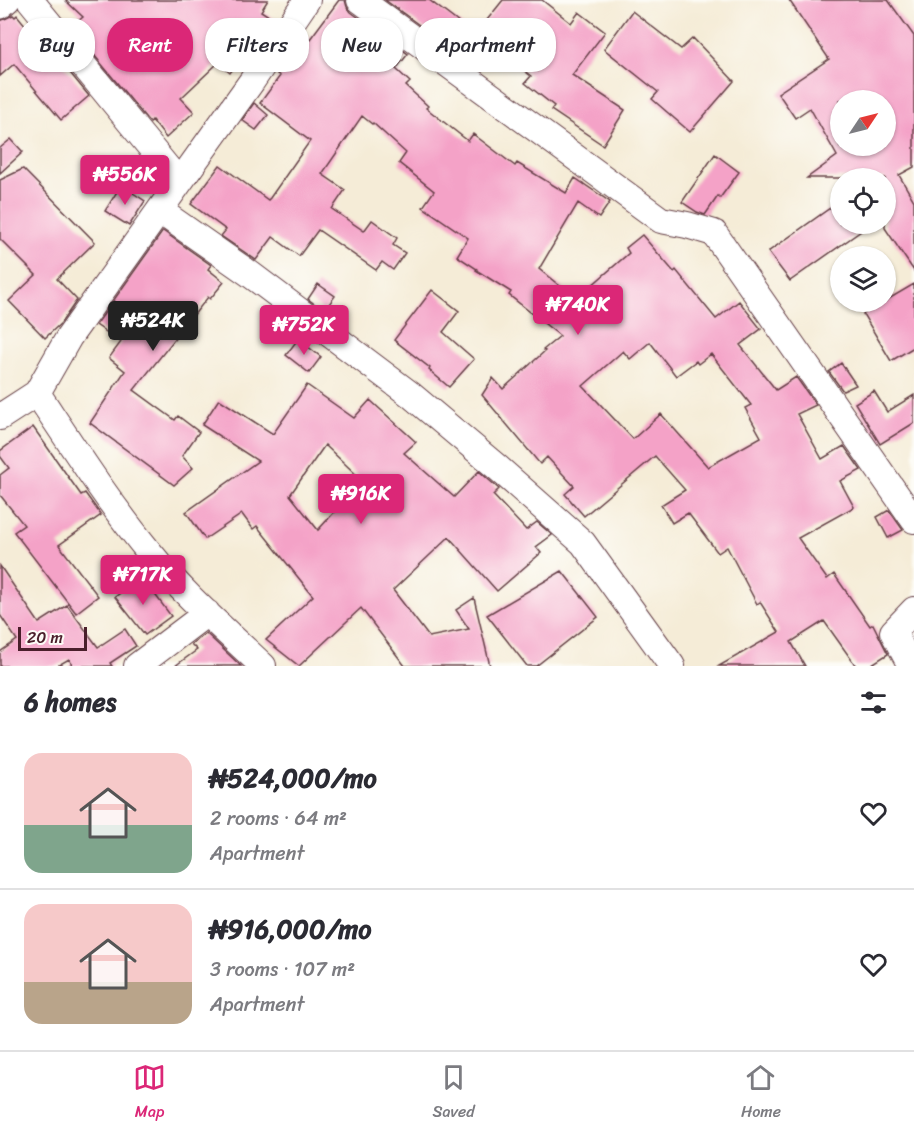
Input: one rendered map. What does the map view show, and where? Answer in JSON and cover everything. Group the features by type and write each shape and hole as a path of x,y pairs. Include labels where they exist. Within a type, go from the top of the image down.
{"street":[{"path":"0,6 7,0"},
{"path":"30,0 179,183"},
{"path":"0,417 37,393 69,337 252,81 307,0"},
{"path":"360,0 661,220 714,233 914,520"},
{"path":"160,211 250,274 411,395 583,543 672,666"},
{"path":"37,393 94,480 151,555 263,666"},
{"path":"911,666 892,632 914,610"},
{"path":"137,666 207,613"}],"building":[{"path":"65,0 268,0 261,11 272,18 205,18 205,72 208,72 181,98 194,112 166,138 152,120 150,123 108,72 193,72 193,18 107,18 107,71 95,56 95,18 83,17"},
{"path":"339,0 345,0 351,12 359,18 326,18"},
{"path":"385,0 429,0 453,18 415,18 415,22"},
{"path":"503,0 542,0 571,23 579,12 605,32 572,75 625,110 603,145 551,110 554,106 525,83 531,76 526,72 556,72 556,18 489,18"},
{"path":"789,0 888,0 914,36 914,167 899,175 914,201 914,271 889,234 896,234 896,168 830,168 830,178 807,178 837,156 896,156 896,90 830,90 830,144 810,108 795,118 778,93 829,59"},
{"path":"632,11 681,49 693,38 734,81 690,132 652,99 658,92 604,49"},
{"path":"13,15 19,18 18,69 14,64 0,76 0,21"},
{"path":"321,24 321,72 399,72 410,82 406,86 428,106 426,108 468,141 473,134 515,166 517,163 566,193 575,178 610,202 599,218 578,203 539,269 576,299 629,253 626,248 642,235 674,272 676,270 716,319 739,301 761,329 740,345 776,390 796,377 816,405 797,414 822,459 844,446 861,470 840,481 854,507 798,538 827,579 834,574 870,626 873,624 888,654 869,666 856,666 824,621 791,642 805,666 719,666 779,632 760,602 757,604 727,547 718,553 688,513 672,523 661,505 685,490 655,456 584,516 565,494 574,486 547,457 540,464 482,395 493,378 503,389 560,336 509,295 511,292 457,256 468,238 423,207 434,191 399,163 406,153 362,116 322,174 345,190 332,209 364,231 372,220 397,238 393,245 405,253 393,270 382,262 376,270 318,230 299,256 273,237 256,260 221,236 226,230 191,204 220,165 268,200 310,141 260,103 280,76 277,74 278,72 309,72 309,38","holes":["650,342 676,376 696,361 698,364 711,354 751,405 745,408 761,437 708,467 661,414 633,439 583,386 623,351 630,359"]},
{"path":"403,50 408,54 403,60"},
{"path":"21,72 69,72 89,96 61,120"},
{"path":"254,103 268,115 256,130 242,120"},
{"path":"11,139 23,152 0,173 0,148"},
{"path":"715,154 739,172 705,215 682,202"},
{"path":"23,169 95,242 57,279 77,300 61,323 45,338 9,301 36,275 0,239 0,180"},
{"path":"121,185 145,201 129,226 105,211"},
{"path":"830,208 830,234 857,234 840,246 830,246 830,253 790,281 768,252"},
{"path":"163,231 211,265 208,269 224,282 210,299 208,297 134,390 175,420 178,416 199,432 182,456 193,468 174,485 90,423 125,371 109,358 121,342 96,325"},
{"path":"318,284 335,296 324,311 308,299"},
{"path":"914,284 914,347 891,361 863,314 896,312 896,295"},
{"path":"432,290 459,311 443,332 474,359 449,387 429,370 430,368 394,340"},
{"path":"298,339 321,357 309,373 286,355"},
{"path":"841,363 856,385 843,391 829,372"},
{"path":"307,385 354,418 370,400 416,442 404,453 454,497 479,471 499,489 493,495 526,530 537,522 552,535 536,547 541,553 497,591 449,537 393,590 429,637 469,629 456,610 474,598 490,666 405,666 361,608 299,666 266,640 313,596 257,526 253,529 242,514 205,539 186,512 258,461 202,425 219,399 273,434","holes":["325,445 363,481 318,530 290,495"]},
{"path":"874,391 887,412 914,395 914,423 880,444 855,403"},
{"path":"33,427 81,495 85,493 101,515 59,545 98,596 76,613 14,532 24,525 0,495 0,475 9,468 0,456 0,451"},
{"path":"889,510 903,530 888,538 877,517"},
{"path":"0,566 39,623 67,605 98,647 125,629 136,646 110,663 112,666 68,666 72,664 69,659 57,666 0,666 0,652 17,640 0,615"},
{"path":"562,571 598,617 536,666 527,666 487,615"},
{"path":"142,577 171,616 145,635 115,597"},
{"path":"206,633 241,666 175,666 197,650 191,644"}]}
